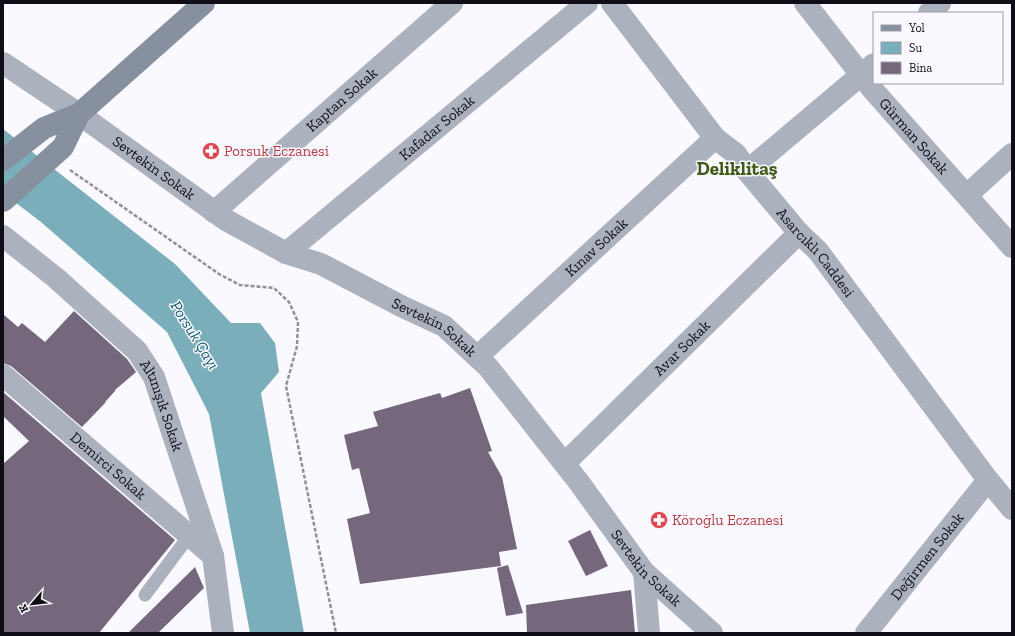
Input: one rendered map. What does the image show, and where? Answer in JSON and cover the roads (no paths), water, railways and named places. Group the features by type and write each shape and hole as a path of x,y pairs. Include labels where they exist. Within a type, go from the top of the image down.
{"main road":[{"path":"3,160 44,128 80,114 204,3"},
{"path":"3,201 63,147 80,114"}],"street":[{"name":"Kaptan Sokak","path":"214,212 452,3"},
{"name":"Kafadar Sokak","path":"286,253 588,3"},
{"name":"Asarcıklı Caddesi","path":"612,3 716,138 736,154 747,171 799,233 818,251 988,480 1012,509"},
{"name":"Gürman Sokak","path":"805,3 868,70 873,90 1012,247"},
{"path":"930,12 940,3"},
{"name":"Sevtekin Sokak","path":"3,63 80,114 214,212 286,253 321,264 401,306 444,326 488,367 564,463 644,572 712,633"},
{"path":"747,171 868,70"},
{"name":"Kınav Sokak","path":"477,357 716,138"},
{"path":"967,196 1012,154"},
{"name":"Avar Sokak","path":"564,463 799,233"},
{"name":"Altınışık Sokak","path":"3,236 56,278 136,351 154,376 213,556 223,633"},
{"name":"Demirci Sokak","path":"3,375 213,556"},
{"name":"Değirmen Sokak","path":"866,633 988,480"},
{"path":"644,572 649,633"}],"lane":[{"path":"145,595 189,536"}],"water":[{"name":"Porsuk Çayı","path":"3,129 175,264 231,323 260,323 275,343 279,372 261,393 304,633 250,633 209,414 167,332 41,222 3,193"}],"place":[{"name":"Porsuk Eczanesi","path":"211,151"},
{"name":"Köroğlu Eczanesi","path":"659,520"}],"district":[{"name":"Deliklitaş","path":"737,168"}]}
